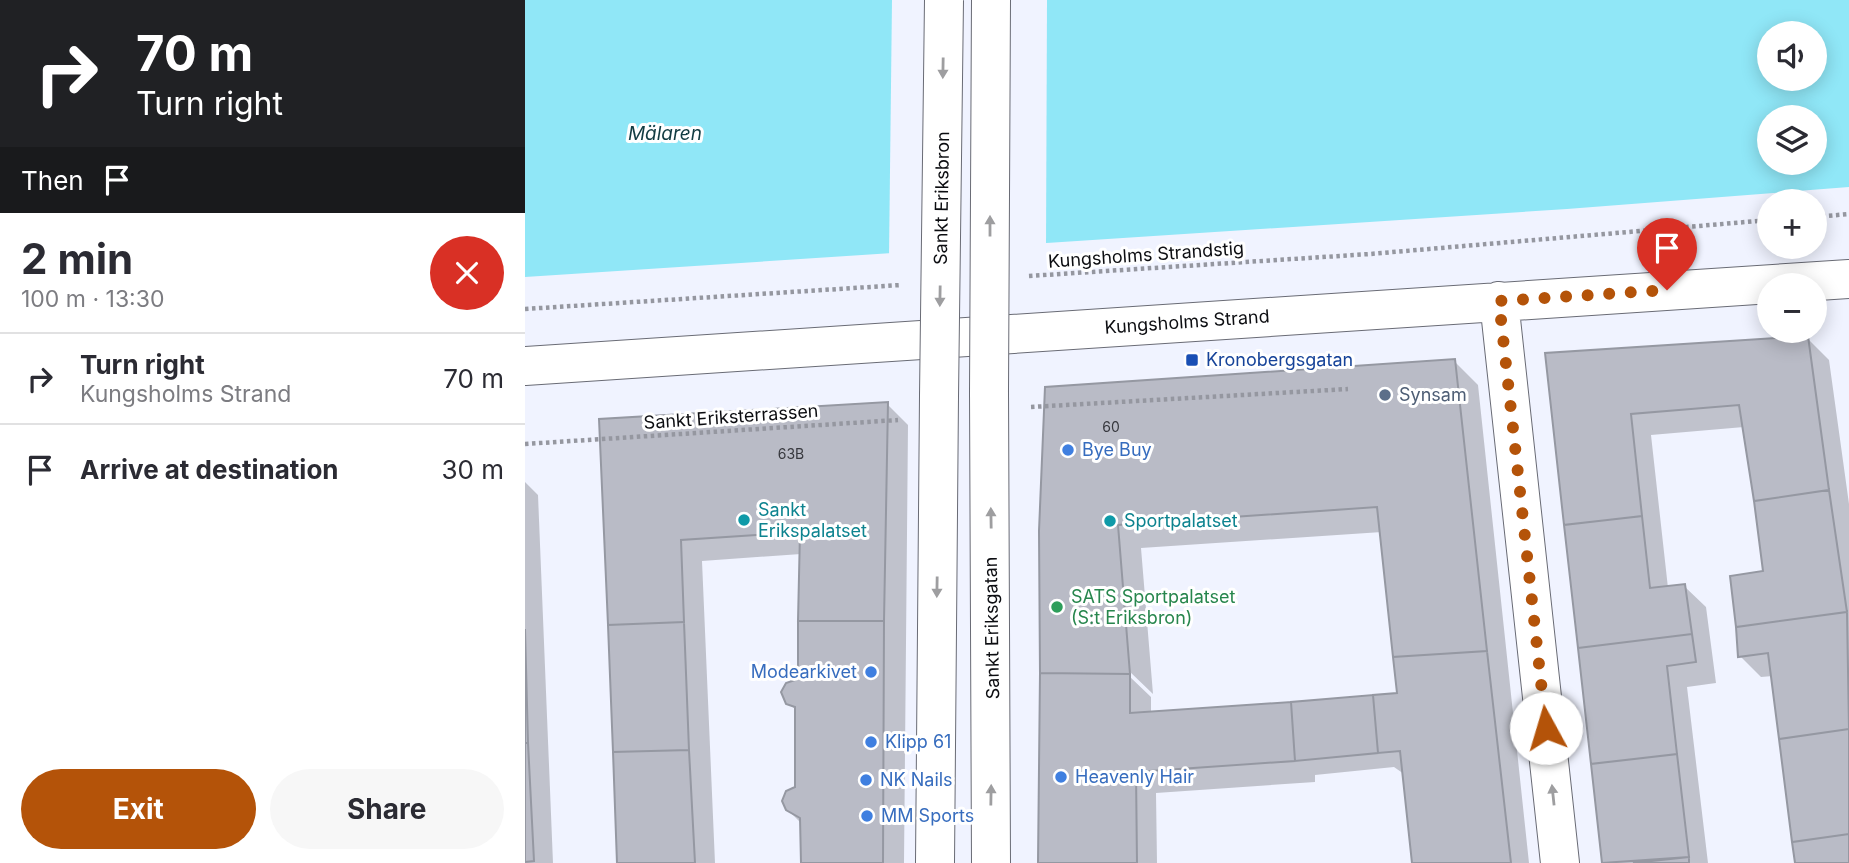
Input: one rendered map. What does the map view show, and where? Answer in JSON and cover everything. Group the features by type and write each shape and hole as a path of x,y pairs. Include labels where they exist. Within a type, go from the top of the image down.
{"street":[{"name":"Sankt Eriksbron","path":"939,407 944,0"},
{"name":"Sankt Eriksgatan","path":"991,0 991,863"},
{"name":"Kungsholms Strand","path":"525,366 1849,279"},
{"path":"1499,301 1560,863"},
{"path":"935,863 939,407"}],"path":[{"path":"1827,216 1849,214"},
{"name":"Kungsholms Strandstig","path":"1024,277 1370,254 1757,221"},
{"path":"525,309 913,284"},
{"path":"1031,407 1348,389"},
{"name":"Sankt Eriksterrassen","path":"525,444 939,407"}],"water":[{"name":"Mälaren","path":"525,0 1849,0 1849,187 1757,189 1757,194 525,277"}],"pier":[{"path":"892,0 1047,0 1046,246 889,256"}],"building":[{"path":"1757,339 1757,343 1809,343 1829,490 1754,501 1739,405 1631,414 1642,516 1564,525 1545,353"},
{"name":"Sportpalatset","path":"1455,359 1487,651 1393,657 1377,507 1118,525 1130,674 1040,673 1039,531 1045,387"},
{"name":"Sankt Erikspalatset","path":"888,402 884,621 798,621 800,532 681,540 684,622 608,625 599,419"},
{"path":"1829,490 1847,612 1736,627 1730,576 1763,571 1754,501"},
{"path":"1642,516 1650,588 1685,584 1692,634 1578,648 1564,525"},
{"path":"1847,612 1849,729 1779,739 1768,653 1738,657 1736,627"},
{"path":"798,621 884,621 883,863 801,863 800,818 786,810 782,801 786,791 795,787 795,707 786,704 781,692 786,683 798,679"},
{"path":"684,622 689,750 613,752 608,625"},
{"path":"525,629 528,743 525,743"},
{"path":"1692,634 1696,662 1667,666 1677,754 1591,764 1578,648"},
{"path":"1487,651 1511,863 1412,863 1400,751 1378,753 1373,695 1397,693 1393,657"},
{"path":"1040,673 1130,674 1130,713 1291,702 1295,761 1136,772 1137,863 1038,863"},
{"path":"1373,695 1378,753 1295,761 1291,702"},
{"path":"1849,729 1849,834 1792,842 1779,739"},
{"path":"525,743 528,743 534,861 525,862"},
{"path":"689,750 695,863 617,863 613,752"},
{"path":"1677,754 1689,857 1602,863 1591,764"},
{"path":"1849,834 1849,863 1795,863 1792,842"},
{"path":"1689,857 1689,863 1633,863"}],"railway":[{"path":"942,0 945,392"},
{"path":"985,391 992,0"}],"place":[{"name":"Kronobergsgatan","path":"1192,360"},
{"name":"Synsam","path":"1385,395"},
{"name":"Bye Buy","path":"1068,450"},
{"name":"Sankt Erikspalatset","path":"744,520"},
{"name":"Sportpalatset","path":"1110,521"},
{"name":"SATS Sportpalatset (S:t Eriksbron)","path":"1057,607"},
{"name":"Modearkivet","path":"871,672"},
{"name":"Klipp 61","path":"871,742"},
{"name":"Heavenly Hair","path":"1061,777"},
{"name":"NK Nails","path":"866,780"},
{"name":"MM Sports","path":"867,816"}],"route":[{"path":"1546,728 1499,301 1667,290"}]}
